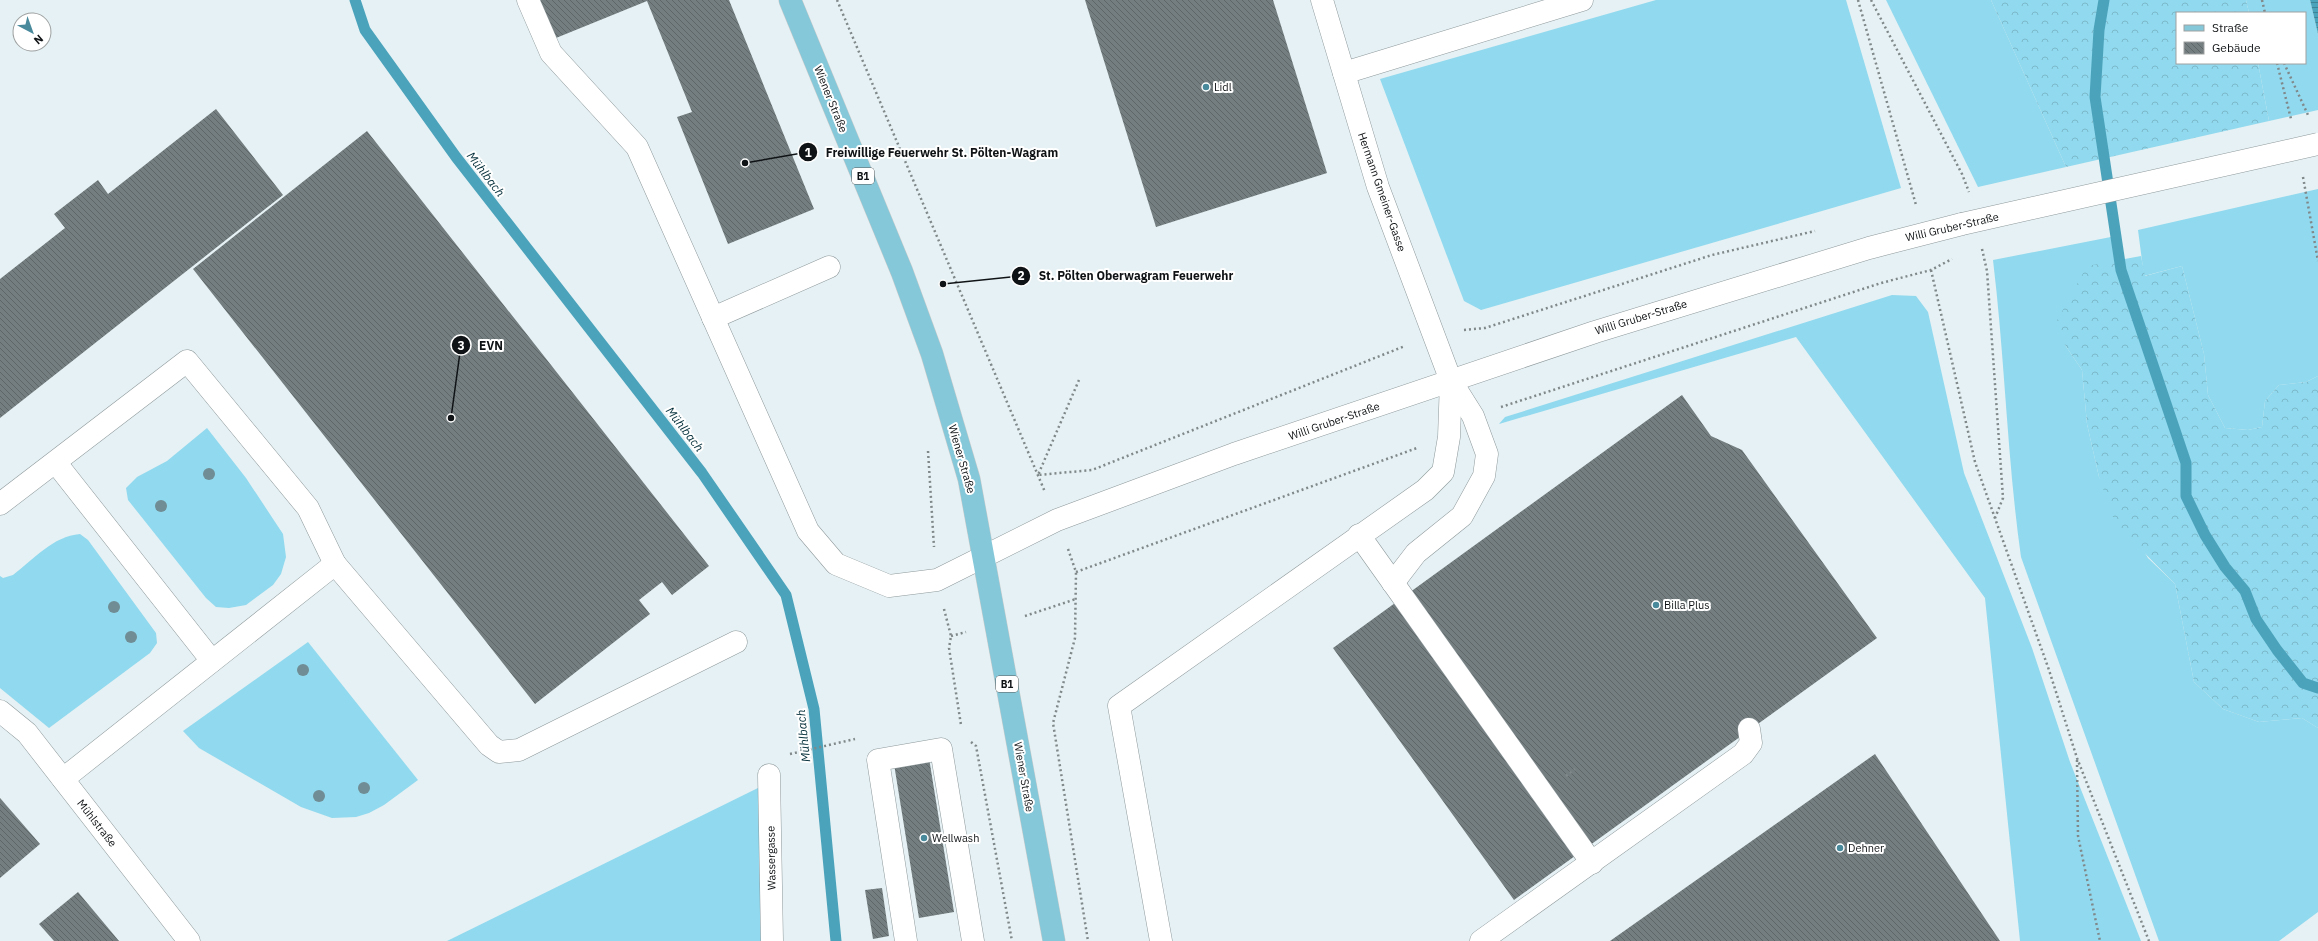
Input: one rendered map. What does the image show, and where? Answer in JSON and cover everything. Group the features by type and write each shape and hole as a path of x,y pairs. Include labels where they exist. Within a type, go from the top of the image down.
{"main road":[{"name":"Wiener Straße","path":"790,0 902,272 932,354 969,479 985,558 1054,941"}],"street":[{"name":"Willi Gruber-Straße","path":"528,0 550,53 637,147 808,532 836,564 889,586 937,580 985,558 1057,520 1201,466 1595,332 1722,292 1869,248 1962,224 2318,144"},
{"name":"Hermann Gmeiner-Gasse","path":"1322,0 1378,187 1451,381"},
{"path":"1344,73 1582,0"},
{"path":"713,318 829,267"},
{"path":"0,504 56,463 187,361 308,508 335,564 488,745 499,752 519,750 736,642"},
{"path":"1161,941 1119,706 1359,535 1425,490 1443,472 1449,437 1451,381"},
{"path":"1393,583 1416,553 1462,516 1484,476 1487,454 1473,416 1451,381"},
{"path":"56,463 212,661"},
{"path":"1359,535 1592,862"},
{"path":"63,779 335,564"},
{"name":"Mühlstraße","path":"0,711 27,733 189,941"},
{"path":"1481,941 1743,754 1751,743 1749,729"},
{"path":"906,941 878,760 941,749 973,941"},
{"name":"Wassergasse","path":"769,775 772,941"}],"path":[{"path":"837,0 1057,520 1076,572 1075,638 1053,723 1088,941"},
{"path":"1858,0 1917,207 1909,209"},
{"path":"2262,0 2265,12"},
{"path":"2277,64 2288,108"},
{"path":"2284,64 2303,104"},
{"path":"2308,207 2318,261"},
{"path":"1038,475 1092,470 1433,335 1484,328 1712,255 1818,230"},
{"path":"1957,258 1931,270 1976,462 2049,670 2077,758 2149,941"},
{"path":"1038,475 1080,380"},
{"path":"927,443 937,580 951,636 949,648 961,725 964,732"},
{"path":"954,726 961,725"},
{"path":"794,753 857,739"},
{"path":"968,739 976,746 1012,941"},
{"path":"2077,758 2078,836 2100,941"}],"green space":[{"path":"1656,0 1846,0 1901,188 1481,310 1464,301 1380,79"},
{"path":"1886,0 1991,0 2066,167 1978,187"},
{"path":"1991,0 2246,0 2249,12 2176,12 2176,64 2258,64 2269,121 2066,167"},
{"path":"2246,0 2310,0 2318,34 2318,110 2269,121 2258,64 2306,64 2306,12 2249,12"},
{"path":"2318,189 2318,376 2306,382 2279,385 2265,401 2262,427 2248,430 2225,428 2208,395 2204,354 2182,266 2144,276 2138,230"},
{"path":"2116,236 2120,260 2065,345 2082,370 2087,424 2099,477 2148,558 2175,584 2194,682 2223,709 2259,722 2302,718 2318,728 2318,912 2279,941 2159,941 2021,557 2012,483 1993,260"},
{"path":"2141,256 2145,276 2182,266 2204,354 2208,395 2225,428 2248,430 2262,427 2265,401 2279,385 2306,382 2318,376 2318,728 2302,718 2259,722 2223,709 2194,682 2175,584 2115,523 2099,477 2087,424 2082,370 2054,326 2087,266"},
{"path":"1892,295 1916,296 1928,312 1964,473 2032,648 2070,762 2141,941 2020,941 1985,598 1796,337 1499,424 1505,417"},
{"path":"207,428 246,478 283,534 286,557 281,574 273,585 246,605 229,608 216,607 206,598 128,500 126,488 137,477 167,461"},
{"path":"80,534 88,540 156,633 157,643 150,653 49,728 0,688 0,576 3,578 13,575 52,544 61,539"},
{"path":"308,642 418,780 384,805 369,813 356,817 332,818 301,807 199,748 183,731"},
{"path":"760,787 761,941 447,941"}],"shaded area":[{"path":"2310,0 2318,0 2318,34"}],"building":[{"path":"540,0 729,0 814,209 728,244 677,117 692,112 647,1 556,38"},
{"name":"Lidl","path":"1085,0 1273,0 1327,173 1156,227"},
{"path":"216,109 283,195 0,418 0,279 65,228 54,214 98,180 108,194"},
{"path":"367,131 709,566 672,595 662,582 639,600 650,614 535,704 193,269"},
{"name":"Billa Plus","path":"1682,395 1711,436 1742,450 1877,638 1514,900 1333,648"},
{"name":"Dehner","path":"1875,754 2000,941 1610,941"},
{"name":"Wellwash","path":"929,758 954,912 919,918 894,764"},
{"path":"0,798 40,844 0,878"},
{"path":"882,888 889,936 873,939 865,890"},
{"path":"78,892 119,941 54,941 39,924"}],"waterway":[{"name":"Mühlbach","path":"355,0 365,30 456,157 702,473 786,595 814,709 836,941"},
{"path":"2104,0 2099,30 2095,97 2121,270 2186,463 2186,496 2205,535 2225,567 2245,591 2256,619 2277,650 2303,683 2318,688"}],"place":[{"name":"Lidl","path":"1206,87"},
{"name":"Freiwillige Feuerwehr St. Pölten-Wagram","path":"745,163"},
{"name":"St. Pölten Oberwagram Feuerwehr","path":"943,284"},
{"name":"EVN","path":"451,418"},
{"name":"Billa Plus","path":"1656,605"},
{"name":"Wellwash","path":"924,838"},
{"name":"Dehner","path":"1840,848"}]}
